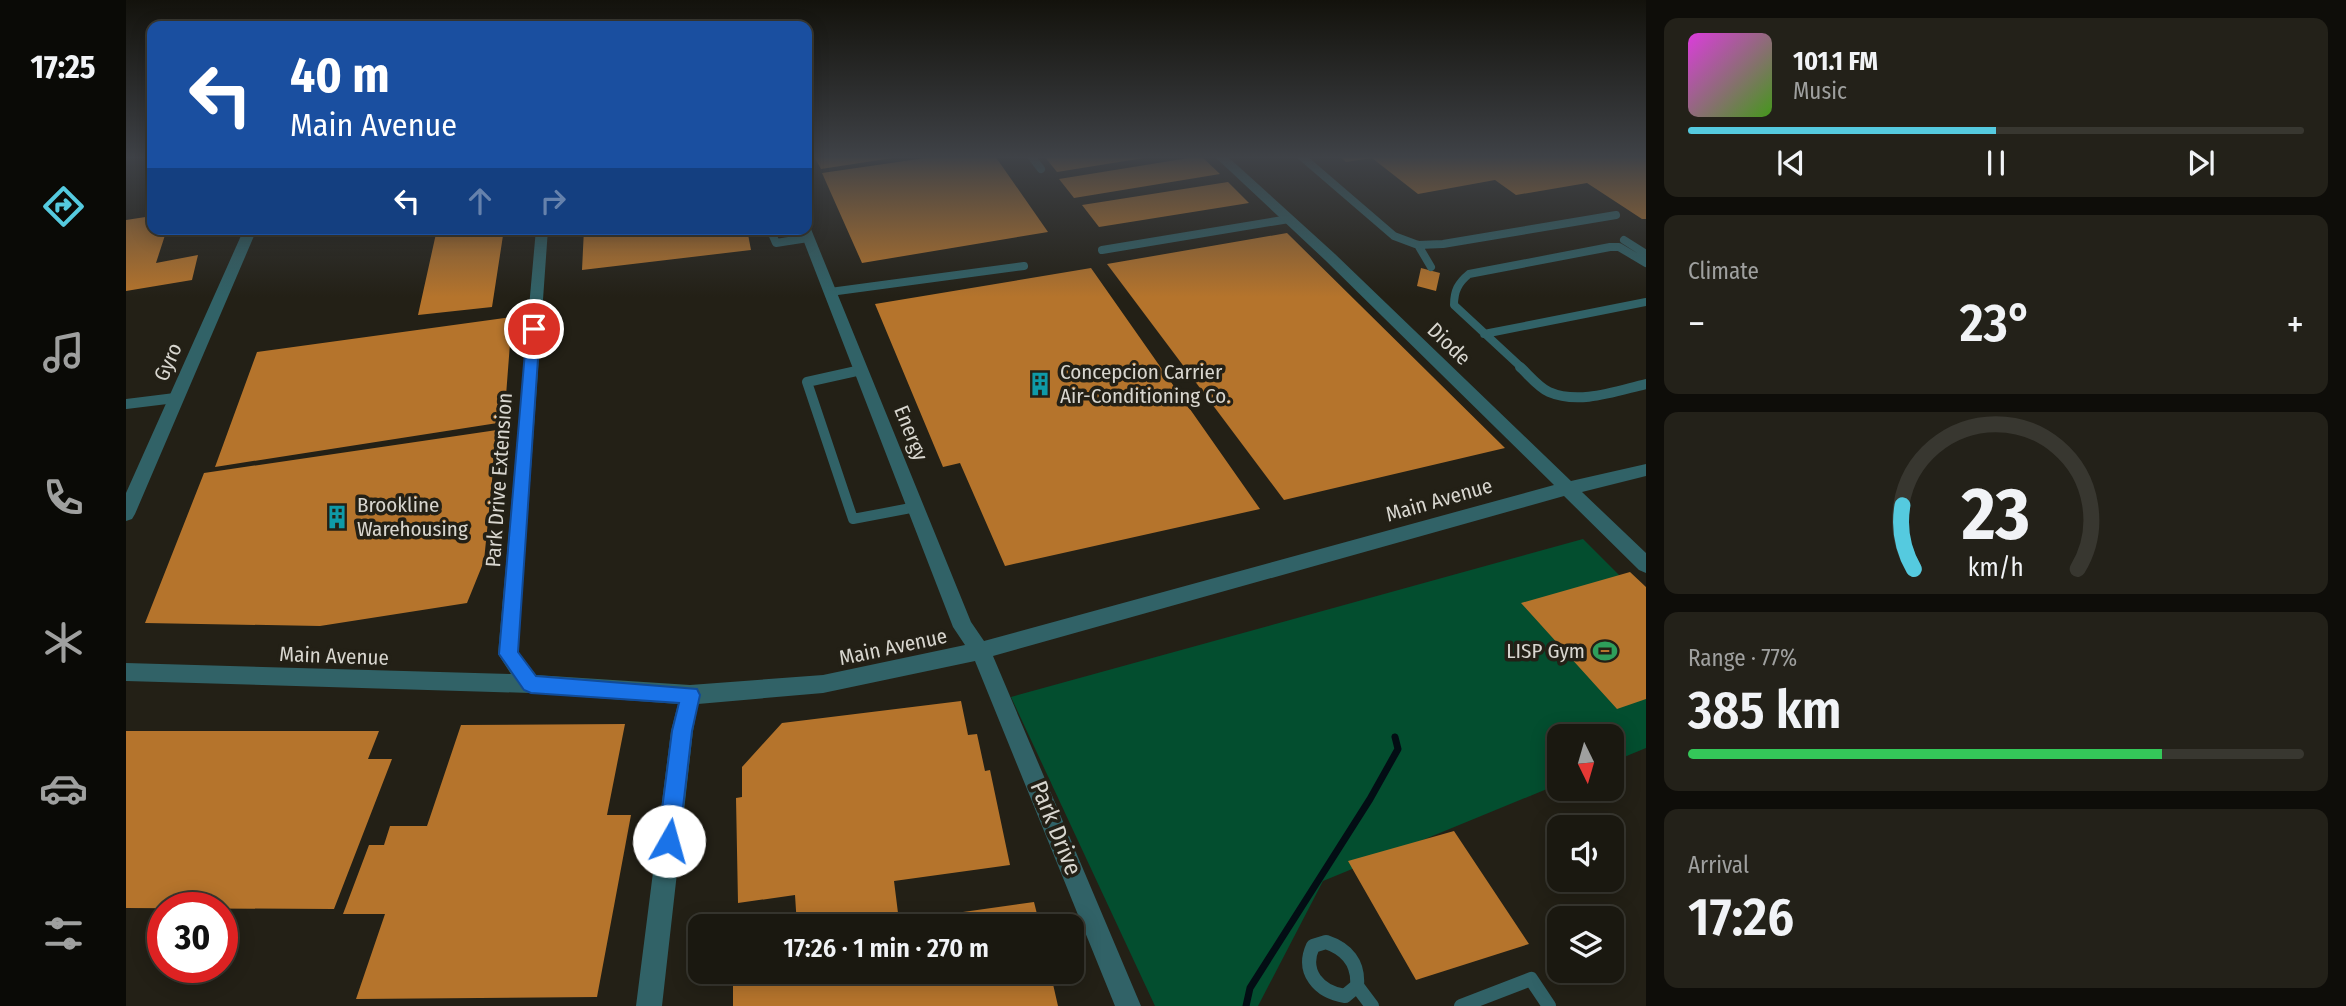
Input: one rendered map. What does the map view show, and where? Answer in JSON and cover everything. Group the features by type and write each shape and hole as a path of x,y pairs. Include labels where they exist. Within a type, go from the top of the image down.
{"street":[{"name":"Diode","path":"1271,203 1646,565"},
{"name":"Gyro","path":"126,514 248,235"},
{"name":"Park Drive Extension","path":"531,684 508,654 541,235"},
{"name":"Energy","path":"807,235 963,627 980,651"},
{"name":"Main Avenue","path":"126,672 531,684 690,695 823,684 980,651 1567,489 1646,470"},
{"name":"Park Drive","path":"980,651 1000,693 1128,1006"},
{"path":"649,1006 682,731 690,695"}],"lane":[{"path":"1356,203 1394,236 1418,245 1443,244 1616,215"},
{"path":"1101,250 1289,219"},
{"path":"773,235 776,243 800,235"},
{"path":"1624,240 1646,254"},
{"path":"1418,245 1431,267"},
{"path":"1646,263 1619,247 1610,247 1469,274 1458,282 1453,296 1454,305 1546,391 1564,398 1585,398 1646,384"},
{"path":"830,292 1024,266"},
{"path":"1484,334 1646,302"},
{"path":"861,370 807,382 853,519 916,507"},
{"path":"126,404 175,398"},
{"path":"1461,1006 1531,979 1549,1006"},
{"path":"1357,986 1372,1006"}],"green space":[{"path":"1583,539 1646,602 1646,748 1624,757 1624,724 1547,724 1547,789 1323,881 1258,1006 1155,1006 1011,697"}],"building":[{"path":"835,203 1028,203 1048,232 862,263"},
{"path":"1095,203 1249,203 1099,227 1082,205"},
{"path":"1617,203 1646,203 1646,219"},
{"path":"147,217 147,235 165,235 156,263 198,255 192,280 126,291 126,220"},
{"path":"1287,233 1505,448 1284,500 1107,264"},
{"path":"436,235 503,235 492,307 418,315"},
{"path":"584,235 748,235 751,250 582,270"},
{"name":"Concepcion Carrier Air-Conditioning Co.","path":"1091,268 1260,509 1005,566 960,463 943,467 875,304"},
{"path":"1421,268 1440,273 1436,291 1417,286"},
{"path":"512,317 504,422 215,467 257,352"},
{"name":"Brookline Warehousing","path":"497,430 484,561 467,603 320,626 145,623 204,473"},
{"name":"LISP Gym","path":"1630,572 1646,587 1646,699 1617,709 1521,603"},
{"path":"961,701 968,735 977,734 985,771 990,770 1010,865 894,881 898,914 796,914 795,895 738,903 736,798 742,797 742,767 782,723"},
{"path":"625,724 607,815 631,815 597,997 356,999 385,914 343,914 369,845 384,845 390,826 427,826 461,725"},
{"path":"126,731 379,731 368,759 392,759 334,909 238,909 238,892 147,892 147,908 126,908"},
{"path":"1454,831 1529,944 1416,980 1348,861"},
{"path":"1034,902 1037,914 949,914"},
{"path":"733,984 1053,984 1058,1006 733,1006"}],"waterway":[{"path":"1246,1006 1250,988 1370,799 1398,749 1395,737"}],"place":[{"name":"Concepcion Carrier Air-Conditioning Co.","path":"1040,384"},
{"name":"Brookline Warehousing","path":"337,517"},
{"name":"LISP Gym","path":"1605,651"}],"route":[{"path":"534,329 508,654 531,684 690,695 682,731 669,841"}]}
